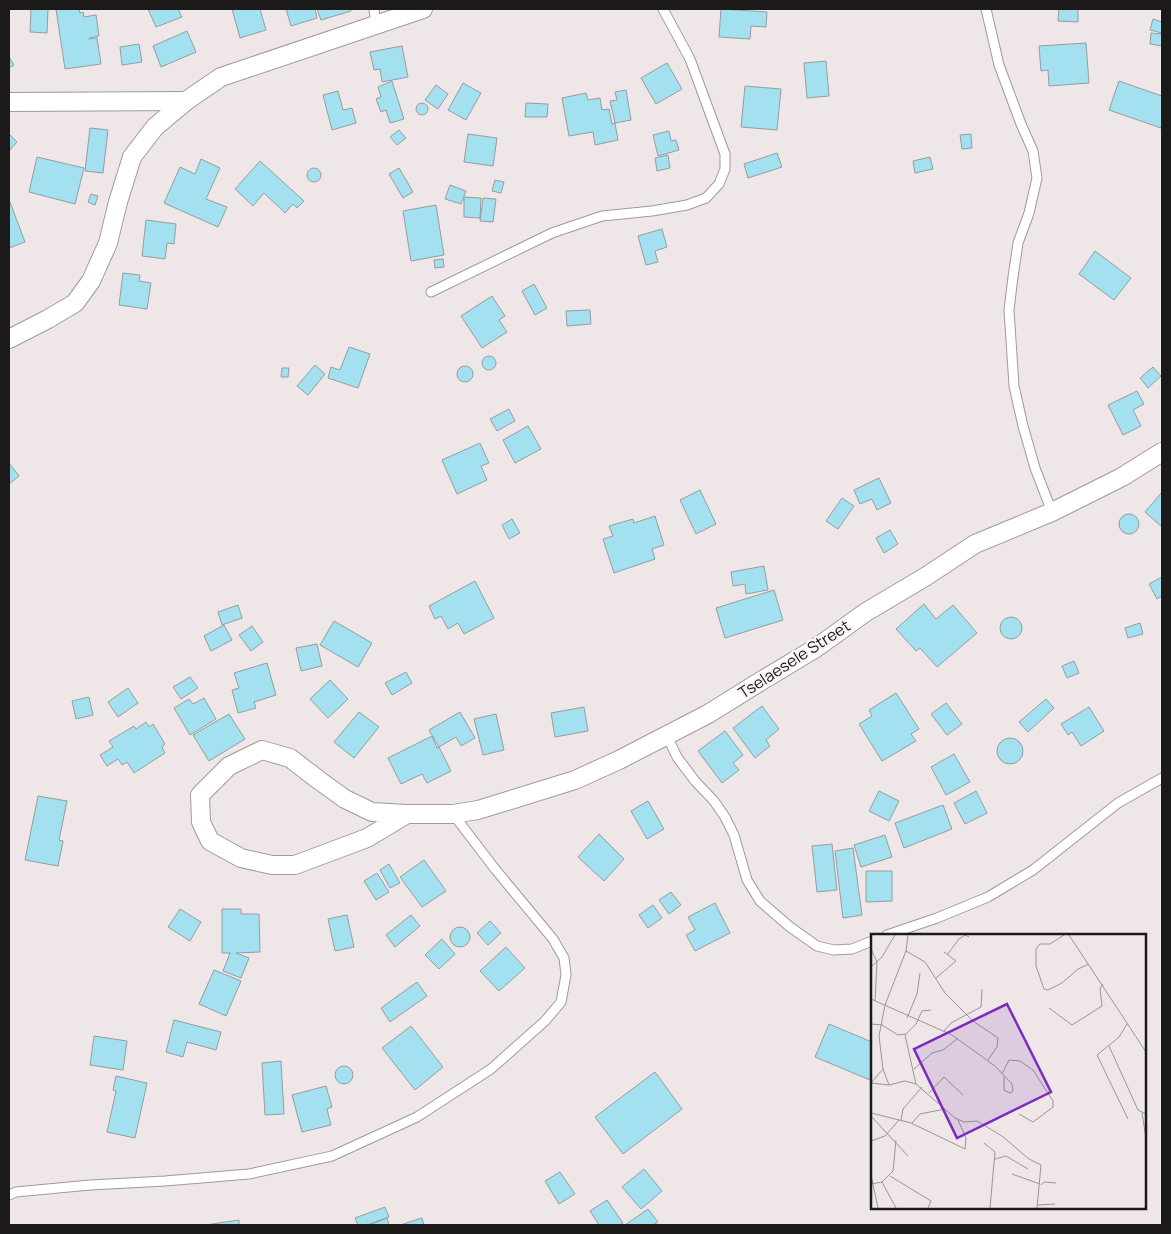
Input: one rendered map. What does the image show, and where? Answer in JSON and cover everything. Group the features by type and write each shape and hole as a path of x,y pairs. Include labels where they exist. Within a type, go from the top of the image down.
{"street":[{"path":"9,339 74,303 91,281 108,243 132,157 155,127 186,101 221,77 375,17 423,9"},
{"path":"9,102 186,101"},
{"name":"Tselaesele Street","path":"407,814 367,838 295,865 272,865 241,858 210,841 201,822 200,795 229,766 262,750 290,758 345,799 372,812 453,814 478,810 575,780 619,760 708,714 816,648 866,612 976,544 1052,512 1122,476 1162,452"}],"lane":[{"path":"431,292 552,233 602,216 687,205 706,198 719,184 725,169 725,154 690,59 663,9"},
{"path":"986,9 999,65 1033,151 1037,178 1030,213 1018,242 1009,310 1014,386 1035,468 1052,512"},
{"path":"667,736 677,756 725,817 734,835 747,880 760,901 790,927 817,946 834,950 852,949 871,941"},
{"path":"890,934 937,918 988,897 1033,870 1118,803 1162,778"},
{"path":"9,1195 16,1192 90,1185 249,1174 332,1156 418,1117 491,1069 545,1021 561,1002 566,975 564,958 553,939 495,869 453,814"}],"building":[{"path":"31,9 48,9 47,33 30,32"},
{"path":"56,9 79,9 80,13 83,12 84,17 96,15 99,36 89,39 97,38 101,64 65,69"},
{"path":"148,9 178,9 182,17 156,27"},
{"path":"232,9 260,9 266,30 240,38"},
{"path":"286,9 315,9 317,18 291,26"},
{"path":"317,9 351,9 351,11 321,20"},
{"path":"721,9 767,12 766,27 751,26 750,39 719,37"},
{"path":"1059,9 1078,9 1078,22 1058,21"},
{"path":"1153,19 1162,22 1162,33 1150,30"},
{"path":"187,31 196,52 161,67 153,46"},
{"path":"1151,33 1162,34 1162,46 1150,44"},
{"path":"1086,43 1089,83 1049,86 1048,70 1041,71 1039,46"},
{"path":"139,44 142,62 122,65 120,47"},
{"path":"402,46 408,77 382,82 380,69 374,70 370,52"},
{"path":"9,57 14,65 9,68"},
{"path":"826,61 829,96 807,98 804,63"},
{"path":"667,63 682,89 656,104 641,78"},
{"path":"392,81 404,119 390,123 386,110 381,112 376,99 381,97 378,87"},
{"path":"1119,81 1162,96 1161,128 1109,110"},
{"path":"463,83 481,93 466,120 448,110"},
{"path":"436,85 448,94 438,109 425,100"},
{"path":"745,86 781,89 777,130 741,127"},
{"path":"626,90 631,120 615,123 610,101 617,100 615,92"},
{"path":"338,91 343,110 352,108 356,123 332,130 323,95"},
{"path":"586,93 588,100 600,98 602,110 609,109 612,124 615,123 618,140 595,145 593,132 569,136 562,98"},
{"path":"420,103 424,103 428,109 424,115 420,115 416,111 416,107"},
{"path":"526,103 548,104 547,117 525,117"},
{"path":"90,128 108,130 103,173 85,171"},
{"path":"399,130 406,138 397,145 390,137"},
{"path":"669,131 671,141 676,140 679,150 658,156 653,135"},
{"path":"9,134 17,142 9,151"},
{"path":"468,134 497,138 493,166 464,162"},
{"path":"971,134 972,148 962,149 960,135"},
{"path":"777,153 782,167 748,178 744,164"},
{"path":"668,155 670,168 657,171 655,158"},
{"path":"37,157 84,168 75,204 29,192"},
{"path":"930,157 933,169 915,173 913,161"},
{"path":"201,159 220,168 206,199 227,207 218,227 164,203 180,167 195,174"},
{"path":"260,161 304,201 297,208 293,204 285,213 264,193 253,206 235,189"},
{"path":"314,168 319,170 321,175 319,180 314,182 309,180 307,175 309,170"},
{"path":"399,168 413,192 403,198 389,174"},
{"path":"495,180 504,182 501,193 492,191"},
{"path":"450,185 466,191 461,204 445,199"},
{"path":"91,194 98,196 95,205 88,202"},
{"path":"464,197 481,198 480,218 464,217"},
{"path":"483,198 496,199 493,222 480,221"},
{"path":"9,202 25,242 9,248"},
{"path":"436,205 444,255 411,261 403,211"},
{"path":"146,220 176,224 174,244 167,243 165,259 142,256"},
{"path":"662,229 667,247 655,251 658,262 646,265 638,236"},
{"path":"1095,251 1131,278 1114,300 1079,274"},
{"path":"443,259 444,267 435,268 434,260"},
{"path":"123,273 140,275 139,281 151,283 147,309 119,305"},
{"path":"534,284 547,308 535,315 522,291"},
{"path":"492,296 505,316 499,320 507,332 482,348 461,316"},
{"path":"590,310 591,324 567,326 566,311"},
{"path":"349,347 370,354 358,388 328,378 331,367 340,370"},
{"path":"486,356 492,356 496,363 492,370 486,370 482,366 482,360"},
{"path":"315,365 325,374 308,395 297,386"},
{"path":"462,366 468,366 473,371 471,380 462,382 457,377 457,371"},
{"path":"1153,367 1161,376 1148,388 1140,378"},
{"path":"282,368 289,368 288,377 281,377"},
{"path":"1137,391 1144,404 1133,410 1141,426 1123,435 1108,405"},
{"path":"509,409 515,421 497,431 490,419"},
{"path":"528,426 541,449 515,463 503,440"},
{"path":"480,443 489,463 481,466 487,480 457,494 442,460"},
{"path":"9,463 19,476 9,484"},
{"path":"879,478 891,503 877,510 872,499 860,504 854,490"},
{"path":"700,490 716,524 696,534 680,500"},
{"path":"1162,492 1162,527 1145,512"},
{"path":"842,498 854,506 838,529 826,521"},
{"path":"1129,514 1136,517 1139,524 1136,531 1129,534 1122,531 1119,524 1122,517"},
{"path":"655,516 664,545 652,549 655,559 614,573 603,539 613,536 609,526 633,519 634,523"},
{"path":"512,519 520,533 509,539 502,525"},
{"path":"890,530 898,544 884,553 876,538"},
{"path":"764,566 768,590 746,594 745,584 733,586 731,572"},
{"path":"1162,577 1162,596 1157,599 1149,584"},
{"path":"475,581 494,618 464,634 458,623 448,629 441,616 435,619 429,606"},
{"path":"774,590 783,620 725,638 716,608"},
{"path":"924,604 936,619 953,605 977,633 937,667 920,648 916,651 896,629"},
{"path":"238,605 242,618 222,625 218,612"},
{"path":"1011,617 1019,620 1022,628 1019,636 1011,639 1003,636 1000,628 1003,620"},
{"path":"334,621 372,643 358,667 320,645"},
{"path":"1140,623 1143,634 1128,638 1125,628"},
{"path":"224,625 232,640 211,651 204,636"},
{"path":"252,626 263,642 251,651 239,635"},
{"path":"317,644 322,666 301,671 296,648"},
{"path":"1074,661 1079,673 1067,678 1062,666"},
{"path":"267,663 276,695 254,702 256,708 238,713 232,690 239,688 234,673"},
{"path":"406,672 412,683 392,695 385,683"},
{"path":"190,677 198,688 181,699 173,687"},
{"path":"330,680 348,699 328,718 310,699"},
{"path":"128,688 138,703 118,717 108,702"},
{"path":"896,693 919,729 911,734 916,741 882,761 859,724 872,716 869,710"},
{"path":"89,697 93,715 76,719 72,701"},
{"path":"204,698 216,719 190,735 174,708 189,699 193,704"},
{"path":"1046,699 1054,708 1028,732 1019,722"},
{"path":"946,703 962,724 947,735 931,714"},
{"path":"762,706 779,729 766,740 770,746 755,758 733,728"},
{"path":"584,707 588,731 555,737 551,713"},
{"path":"1089,707 1104,731 1081,746 1072,732 1068,735 1061,724"},
{"path":"359,712 379,727 354,758 334,742"},
{"path":"460,712 475,738 461,746 456,737 439,747 429,730"},
{"path":"229,714 245,739 209,761 193,735"},
{"path":"496,714 504,750 483,755 474,719"},
{"path":"146,722 149,727 153,724 165,744 162,747 165,753 134,773 127,762 122,765 118,759 107,766 100,755 113,747 109,741 134,726 136,729"},
{"path":"725,731 743,755 733,763 739,770 722,783 698,751"},
{"path":"432,736 451,771 427,783 422,774 401,784 388,758"},
{"path":"1010,738 1019,742 1023,751 1019,760 1010,764 1001,760 997,751 1001,742"},
{"path":"954,754 970,782 946,795 931,767"},
{"path":"879,791 899,801 889,821 869,811"},
{"path":"976,791 987,813 965,824 954,803"},
{"path":"38,796 67,801 59,840 63,841 58,866 25,860"},
{"path":"648,801 664,829 647,839 631,811"},
{"path":"943,805 952,829 904,848 895,823"},
{"path":"599,834 624,859 604,881 578,857"},
{"path":"885,835 892,857 861,867 854,845"},
{"path":"832,844 837,890 817,892 812,846"},
{"path":"853,848 862,915 843,918 835,851"},
{"path":"424,860 446,891 422,907 400,877"},
{"path":"389,864 400,883 390,888 380,870"},
{"path":"866,871 892,871 892,901 866,902"},
{"path":"377,873 389,892 376,900 364,881"},
{"path":"671,892 681,905 669,914 659,900"},
{"path":"715,903 730,933 695,951 686,935 695,930 688,917"},
{"path":"653,905 662,918 648,928 639,915"},
{"path":"180,909 201,922 190,941 168,927"},
{"path":"222,909 241,909 241,914 259,914 260,952 236,953 249,958 241,978 223,971 230,953 222,953"},
{"path":"347,915 354,947 335,951 328,919"},
{"path":"411,915 420,926 395,947 386,935"},
{"path":"490,921 501,933 488,945 477,933"},
{"path":"460,927 467,930 470,937 467,944 460,947 453,944 450,937 453,930"},
{"path":"442,939 455,954 439,969 425,955"},
{"path":"506,947 525,968 499,991 480,971"},
{"path":"214,970 241,981 226,1016 199,1004"},
{"path":"417,982 427,996 390,1022 381,1008"},
{"path":"174,1020 221,1032 216,1050 187,1042 183,1057 166,1052"},
{"path":"829,1024 871,1042 871,1078 870,1080 815,1057"},
{"path":"411,1026 443,1067 415,1090 382,1048"},
{"path":"94,1036 127,1041 123,1070 90,1065"},
{"path":"281,1061 284,1114 265,1115 262,1063"},
{"path":"340,1066 348,1066 353,1071 351,1082 340,1084 335,1079 335,1071"},
{"path":"655,1072 682,1109 623,1154 595,1117"},
{"path":"116,1076 147,1083 135,1138 107,1132 116,1091 113,1090"},
{"path":"326,1086 332,1107 327,1109 331,1125 302,1132 292,1095"},
{"path":"644,1169 662,1191 641,1209 622,1187"},
{"path":"560,1172 575,1194 559,1204 545,1181"},
{"path":"607,1200 623,1223 619,1225 599,1225 590,1211"},
{"path":"385,1207 389,1217 367,1225 358,1225 355,1218"},
{"path":"648,1209 658,1222 653,1225 625,1225"},
{"path":"387,1218 389,1225 369,1225"},
{"path":"422,1218 424,1225 403,1225 403,1224"},
{"path":"239,1220 239,1225 205,1225"}]}
